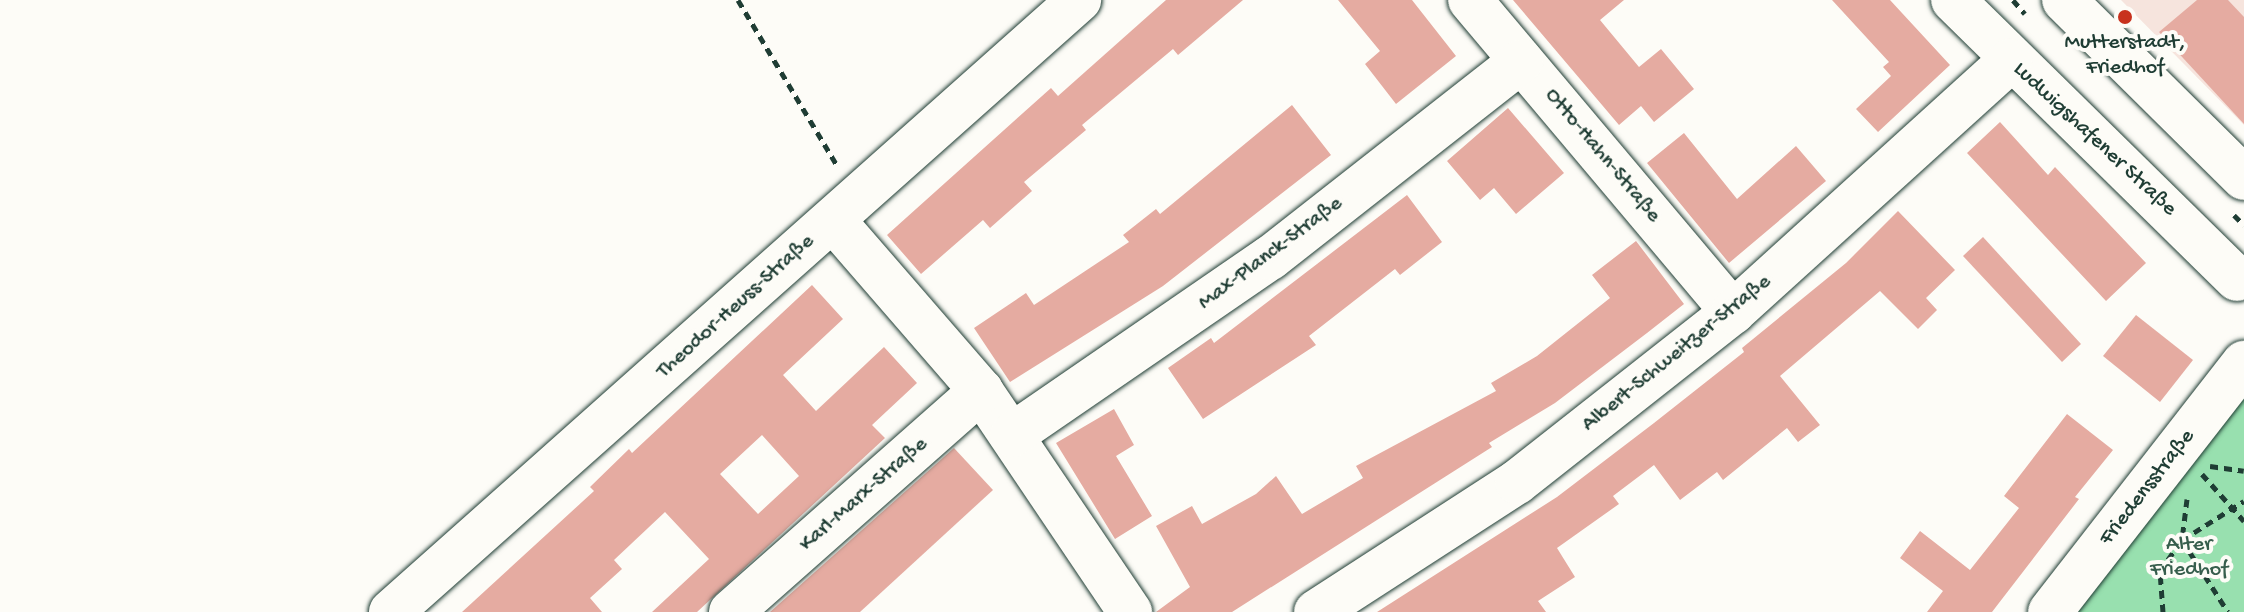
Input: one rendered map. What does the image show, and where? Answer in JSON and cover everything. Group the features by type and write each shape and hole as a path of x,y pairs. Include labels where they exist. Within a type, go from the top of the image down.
{"street":[{"name":"Theodor-Heuss-Straße","path":"391,612 1079,0"},
{"name":"Otto-Hahn-Straße","path":"1470,0 1733,312"},
{"name":"Ludwigshafener Straße","path":"1953,0 2010,61 2237,279"},
{"path":"2064,0 2244,178"},
{"name":"Max-Planck-Straße","path":"1012,435 1270,258 1521,61"},
{"name":"Albert-Schweitzer-Straße","path":"1316,612 1517,482 1733,312 2010,61"},
{"path":"846,208 1012,435 1130,612"},
{"name":"Friedensstraße","path":"2050,612 2186,455 2244,363"},
{"name":"Karl-Marx-Straße","path":"739,606 981,391"}],"path":[{"path":"738,0 846,208"},
{"path":"2186,455 2244,471"},
{"path":"2186,455 2244,521"},
{"path":"2186,455 2182,540 2228,612"},
{"path":"2163,612 2160,571 2182,540 2244,501"}],"shaded area":[{"path":"2121,0 2244,0 2244,125"}],"green space":[{"name":"Alter Friedhof","path":"2244,397 2244,612 2078,612 2192,463"}],"building":[{"path":"1166,0 1243,0 1178,55 1173,49 1082,125 1086,130 1024,182 1032,191 990,228 983,220 921,274 887,235 1051,88 1058,96"},
{"path":"1338,0 1412,0 1456,56 1396,104 1365,64 1380,51"},
{"path":"1513,0 1624,0 1600,20 1639,67 1661,49 1694,89 1654,122 1641,106 1619,125"},
{"path":"1832,0 1890,0 1950,65 1878,132 1856,109 1891,76 1883,67 1889,62"},
{"path":"2197,0 2228,0 2244,17 2244,124 2159,32"},
{"path":"1292,105 1331,155 1163,286 1010,382 974,328 1026,293 1034,305 1129,242 1123,235 1156,209 1160,214"},
{"path":"1508,108 1564,173 1516,214 1494,188 1480,200 1447,161"},
{"path":"2000,122 2048,175 2055,167 2146,263 2106,301 1967,153"},
{"path":"1684,133 1737,199 1796,146 1826,181 1729,263 1647,163"},
{"path":"1407,195 1442,242 1400,275 1395,269 1309,336 1316,345 1203,419 1168,368 1211,338 1214,343"},
{"path":"1898,211 1955,270 1926,298 1937,310 1918,329 1880,291 1780,376 1820,425 1798,442 1787,428 1723,480 1717,472 1680,500 1654,465 1613,496 1619,504 1557,548 1575,577 1538,601 1546,612 1377,612 1557,497 1654,423 1744,352 1742,348 1846,263"},
{"path":"1983,237 2081,344 2062,362 1963,256"},
{"path":"1636,241 1684,304 1647,333 1555,403 1489,443 1492,447 1232,612 1156,612 1190,587 1156,526 1192,506 1202,524 1256,494 1276,476 1302,514 1363,478 1356,466 1496,391 1491,383 1537,356 1610,298 1592,275"},
{"path":"812,285 843,319 783,375 816,411 884,347 917,383 872,425 885,438 697,612 652,612 709,559 665,512 614,560 622,569 590,598 602,612 462,612 594,491 590,487 629,449 632,453","holes":["762,435 799,476 758,514 720,474"]},
{"path":"2136,315 2193,360 2160,402 2103,356"},
{"path":"1114,409 1134,445 1116,456 1152,516 1115,539 1056,443"},
{"path":"2067,414 2113,450 2075,497 2079,499 1992,612 1927,612 1943,591 1900,558 1920,531 1970,570 2019,508 2004,496"},
{"path":"954,448 993,490 860,612 770,612"}],"place":[{"name":"Mutterstadt, Friedhof","path":"2125,17"}]}
